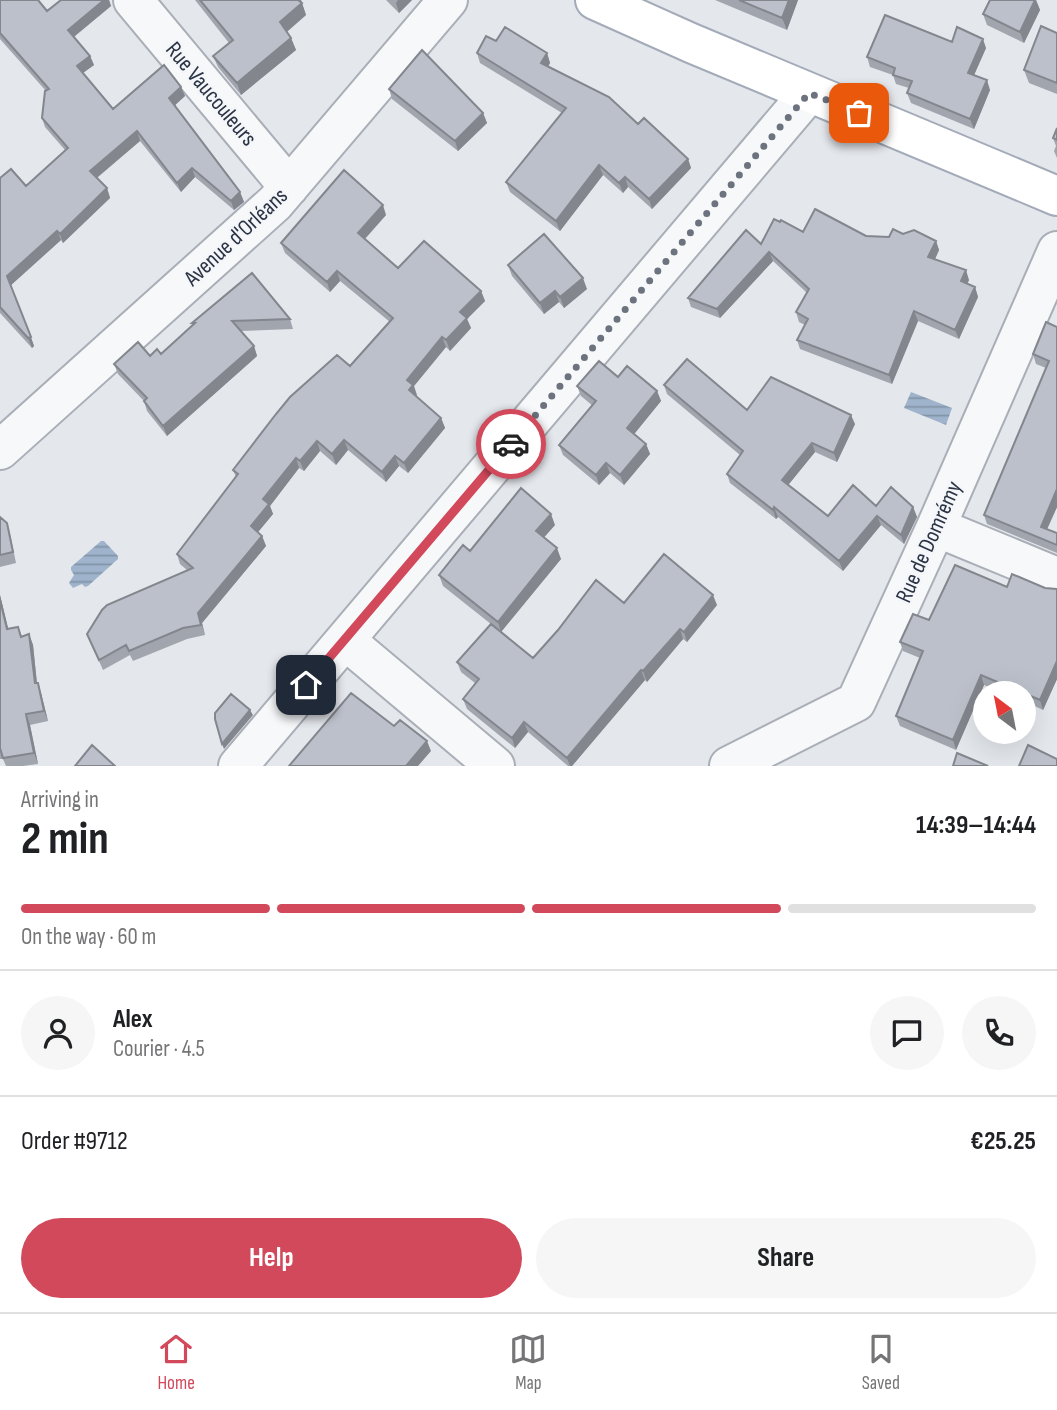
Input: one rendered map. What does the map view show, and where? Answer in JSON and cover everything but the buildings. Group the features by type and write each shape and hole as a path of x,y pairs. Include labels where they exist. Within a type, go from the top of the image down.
{"main road":[{"path":"594,0 1057,197"}],"street":[{"name":"Rue Vaucouleurs","path":"133,0 289,187"},
{"name":"Avenue d'Orléans","path":"0,450 265,213 448,0"},
{"path":"238,766 809,93"},
{"name":"Rue de Domrémy","path":"729,766 856,702 1057,251"},
{"path":"936,527 1057,577"},
{"path":"345,640 495,766"}],"water":[{"path":"911,392 952,408 946,425 904,408"},
{"path":"104,541 118,559 88,586 82,584 73,588 69,583 74,575 71,567"}],"way so far":[{"path":"511,444 809,93 859,113"}],"route":[{"path":"306,685 511,444"}]}
